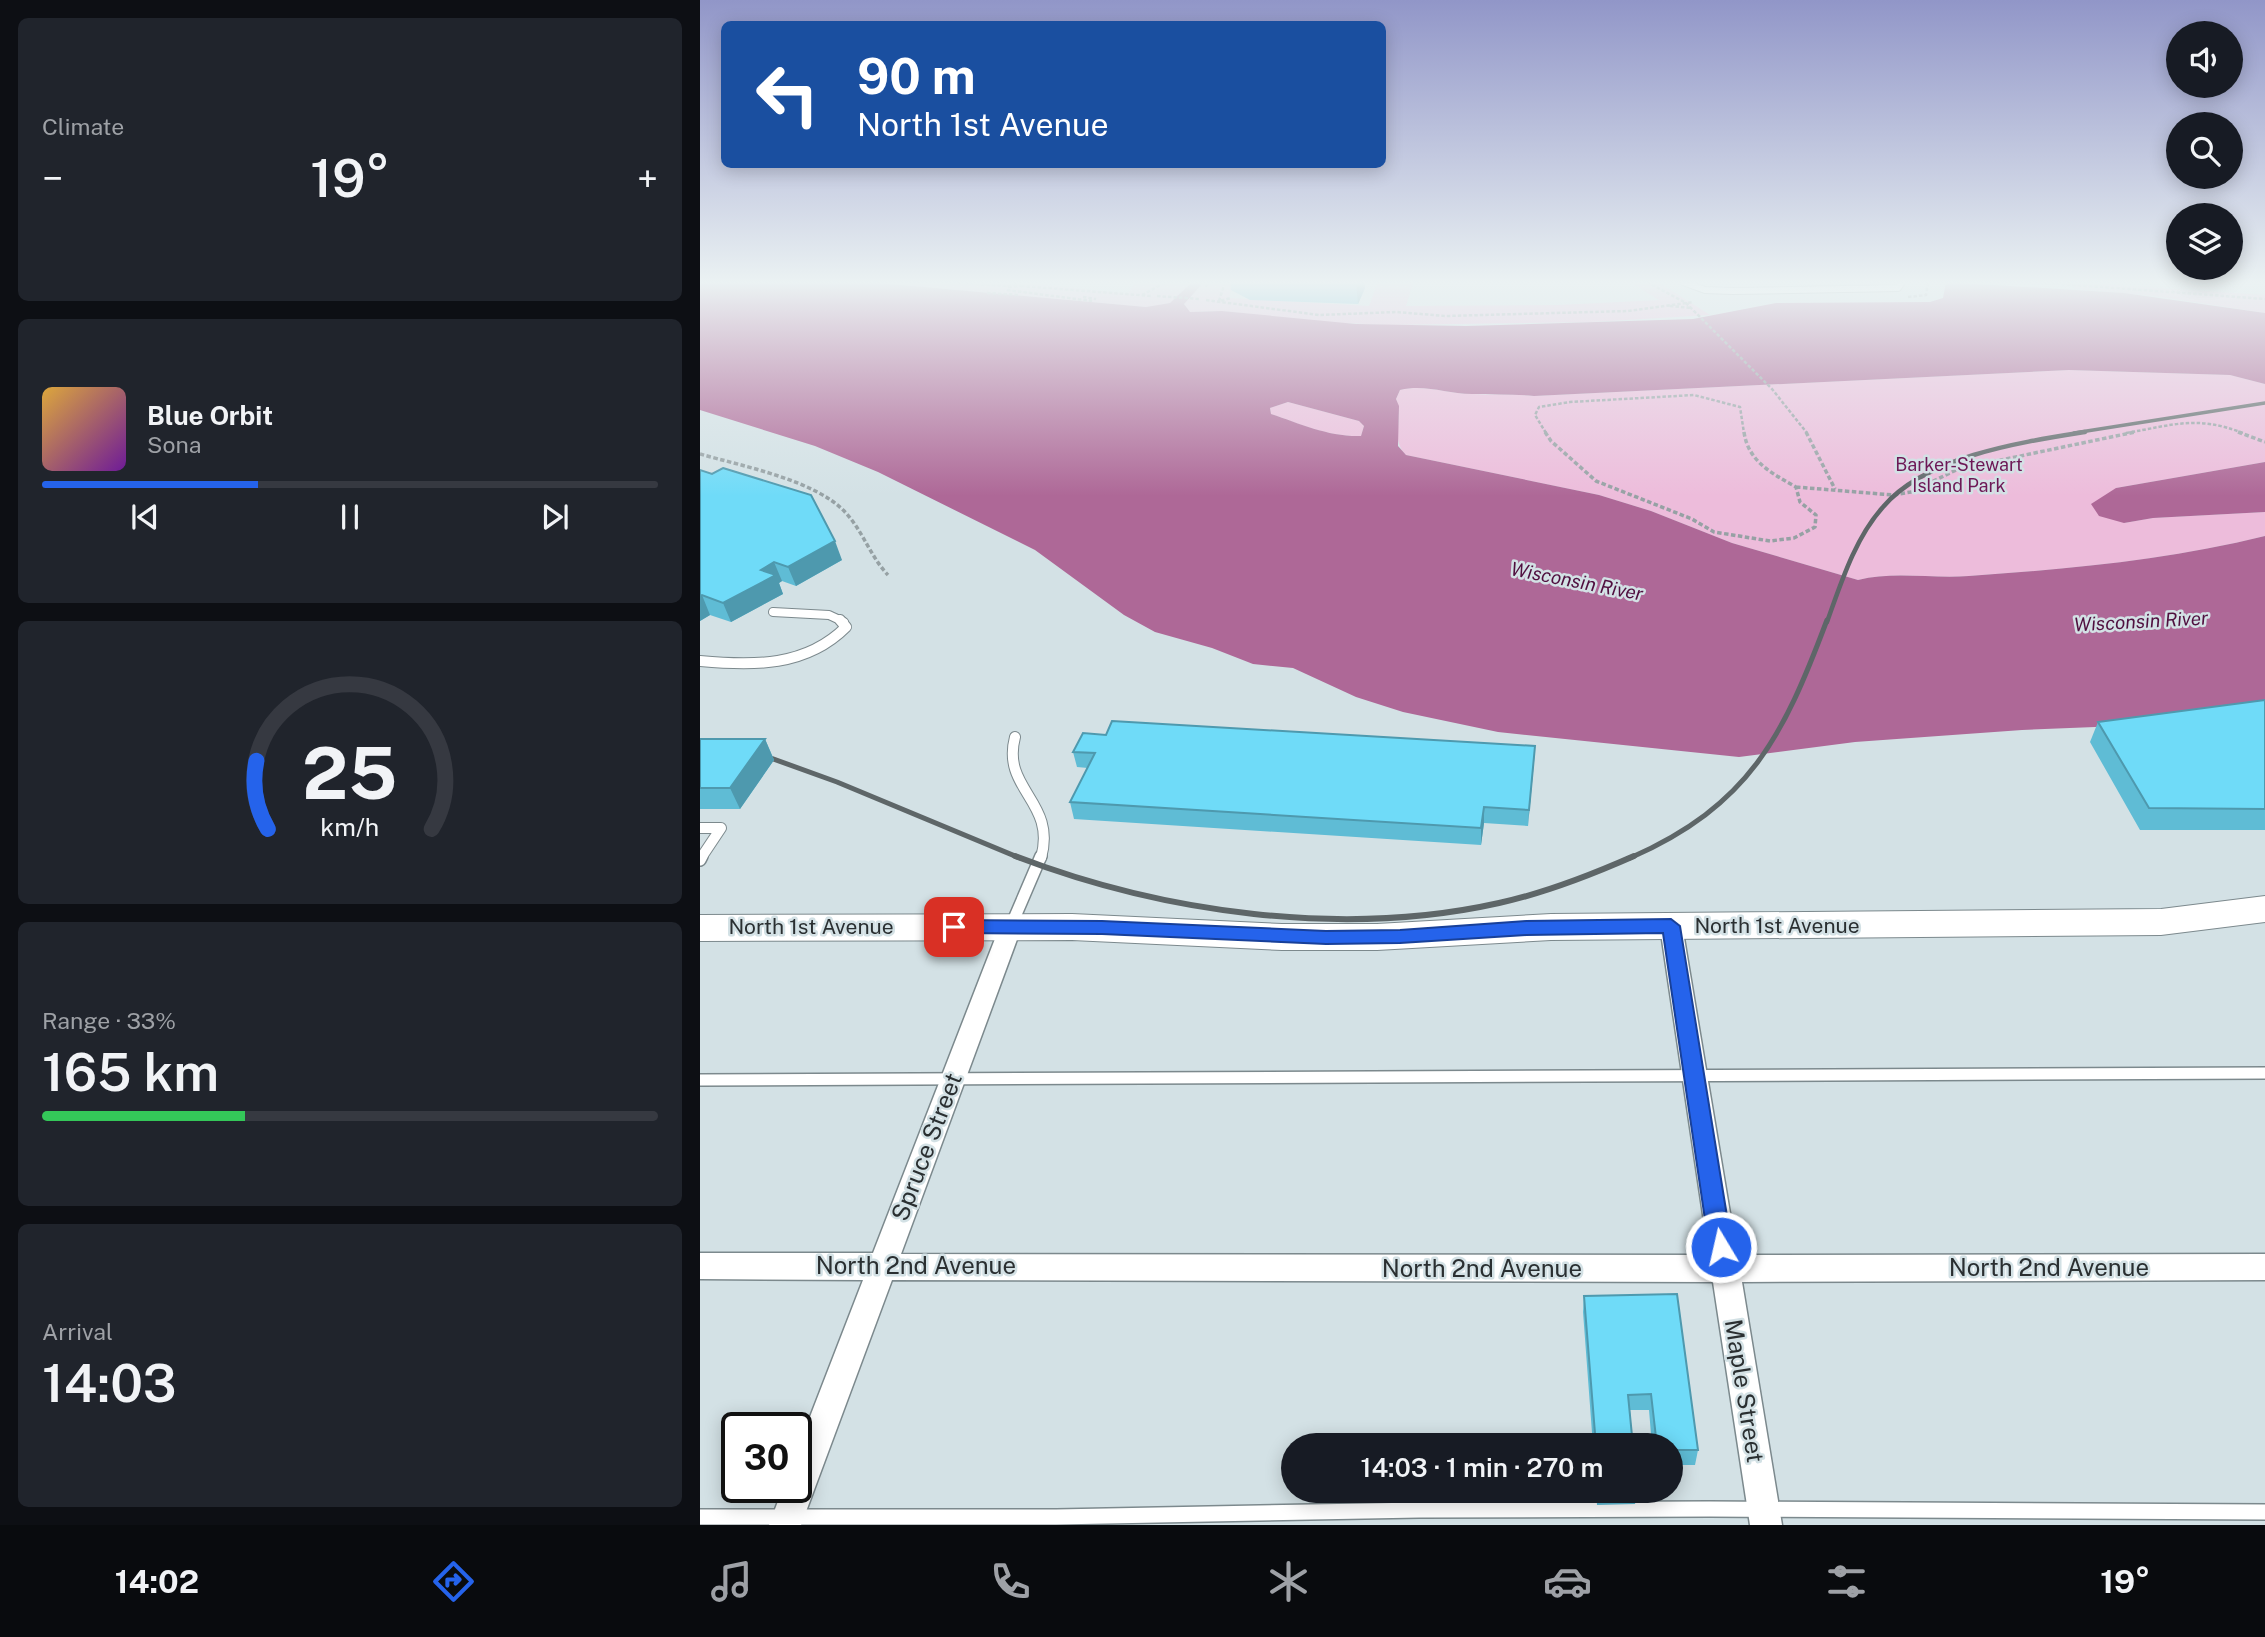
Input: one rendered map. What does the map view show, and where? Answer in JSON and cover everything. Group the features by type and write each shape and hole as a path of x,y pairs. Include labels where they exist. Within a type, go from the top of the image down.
{"main road":[{"name":"North 1st Avenue","path":"700,928 1011,926 1326,937 1400,936 1526,928 2161,922 2265,908"}],"street":[{"name":"Spruce Street","path":"787,1521 1011,926"},
{"name":"Maple Street","path":"1671,926 1765,1517"},
{"name":"North 2nd Avenue","path":"700,1266 2265,1268"}],"lane":[{"path":"700,661 753,664 786,660 828,645 846,627 845,622 829,615 773,612"},
{"path":"1011,926 1045,843 1044,823 1017,781 1009,751 1015,737"},
{"path":"700,828 721,828 700,860"},
{"path":"700,1080 2265,1073"},
{"path":"700,1517 787,1521 2265,1512"}],"path":[{"path":"1737,353 1772,389 1807,433 1835,490"},
{"path":"1796,487 1800,502 1816,515 1815,527 1794,538 1770,541 1723,534 1596,481 1551,441 1535,415 1539,407 1586,400 1621,401 1668,395 1722,399 1740,407 1746,447 1758,463 1796,487 1893,495 1912,492 1958,469 2060,445 2188,422 2214,422 2265,442"},
{"path":"700,454 807,490 842,509 874,561 888,575"},
{"path":"743,477 755,471"}],"green space":[{"name":"Barker-Stewart Island Park","path":"2069,370 2230,375 2265,384 2265,462 2116,488 2124,523 2153,518 2265,512 2265,536 2192,551 2081,567 1955,577 1885,576 1858,580 1732,543 1651,511 1599,495 1406,455 1401,449 1398,435 1399,414 1396,399 1400,390 1409,388 1463,394 1534,396"},
{"path":"1288,402 1359,421 1364,426 1361,436 1326,432 1271,414 1270,408"}],"water":[{"name":"Wisconsin River","path":"700,353 2265,353 2265,384 2230,375 2069,370 1534,396 1463,394 1409,388 1400,390 1396,399 1399,406 1398,446 1406,455 1599,495 1651,511 1732,543 1858,580 1885,576 1955,577 2081,567 2192,551 2265,536 2265,715 2221,722 2022,730 1855,742 1739,757 1498,732 1403,712 1356,697 1293,668 1253,664 1212,648 1155,632 1124,615 1035,550 878,472 815,446 700,410","holes":["1288,402 1359,421 1364,426 1361,436 1338,434 1271,414 1270,408"]},
{"path":"2265,462 2265,512 2153,518 2124,523 2099,516 2091,504 2116,488"}],"building":[{"path":"723,468 811,495 835,541 788,567 774,562 761,570 776,575 723,603 700,596 700,470 712,474"},
{"path":"2265,700 2265,809 2149,808 2098,722"},
{"path":"1112,721 1535,746 1529,810 1484,807 1481,828 1070,802 1095,753 1073,752 1083,733 1106,735"},
{"path":"700,739 765,739 730,788 700,788"},
{"path":"1677,1294 1698,1450 1683,1450 1683,1433 1656,1433 1651,1394 1628,1395 1632,1433 1595,1433 1584,1296"}],"railway":[{"path":"2074,433 2265,403"},
{"path":"1827,622 1864,533 1883,507 1901,490 1924,475 1976,454 2085,432"},
{"path":"1633,856 1705,815 1733,790 1757,763 1795,699 1827,620"},
{"path":"754,752 837,782 1016,856"},
{"path":"1016,856 1072,876 1192,905 1316,919 1439,913 1499,903 1568,883 1633,856"},
{"path":"1016,856 1020,858"}],"route":[{"path":"954,927 1102,927 1326,937 1400,936 1526,928 1671,926 1721,1247"}]}
